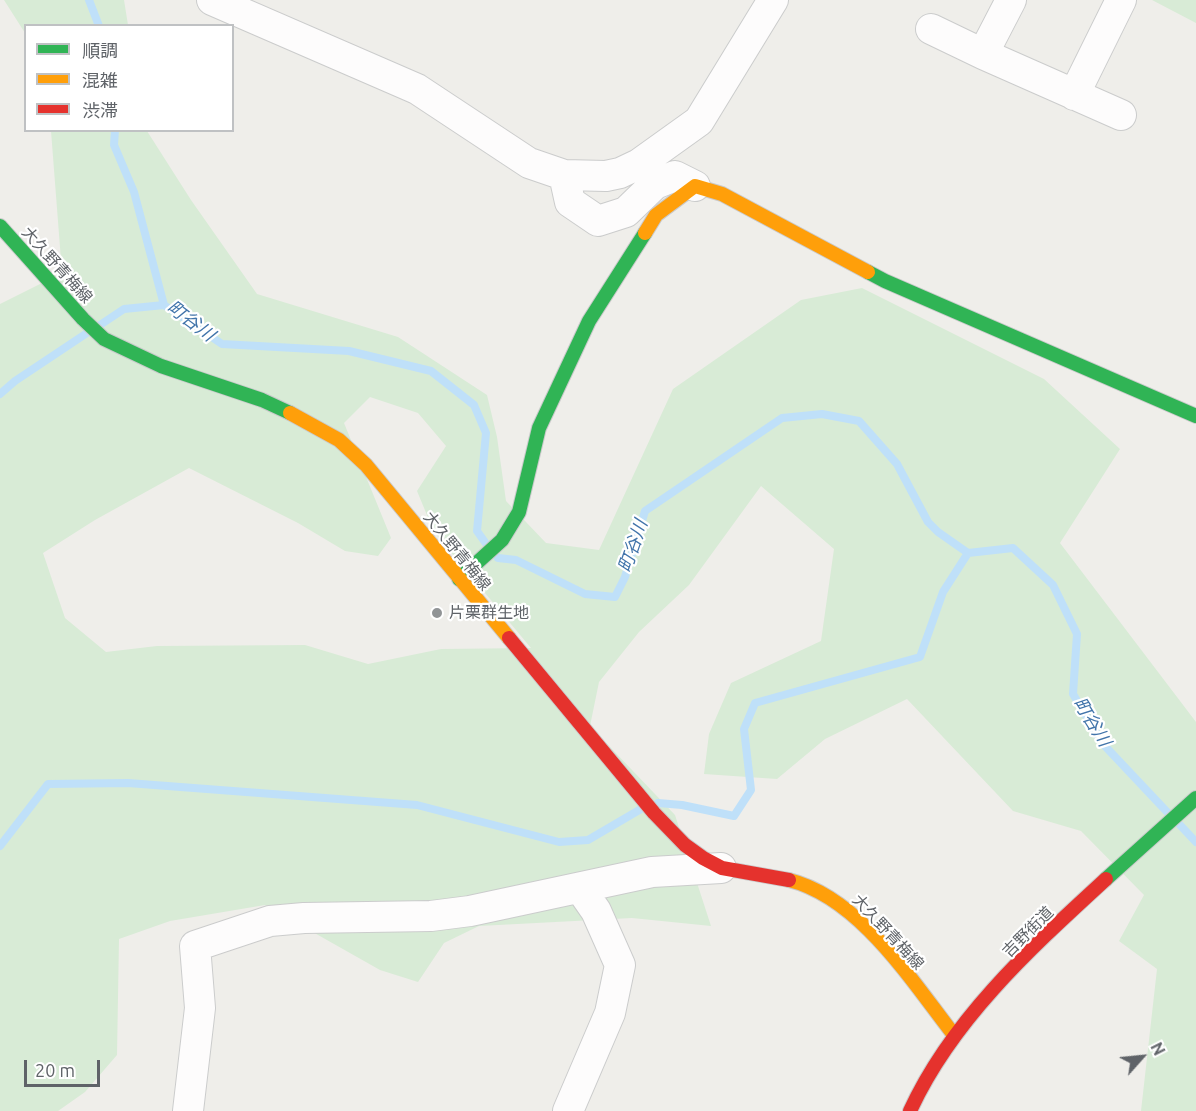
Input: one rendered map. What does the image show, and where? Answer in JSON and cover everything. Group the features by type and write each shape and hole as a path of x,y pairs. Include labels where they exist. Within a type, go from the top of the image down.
{"main road":[{"path":"459,579 502,540 519,512 538,428 589,321 656,215 695,186 722,194 885,281 1196,416"},
{"name":"大久野青梅線","path":"0,226 83,319 104,339 161,366 262,400 303,419 339,440 366,465 654,813 696,854 721,868 792,880 815,889 843,905 872,934 954,1035"},
{"name":"吉野街道","path":"910,1111 921,1083 954,1035 1031,949 1196,798"}],"street":[{"path":"212,0 276,13 341,57 417,89 529,163 564,175 606,176 620,173 639,164 699,121 773,0"},
{"path":"983,54 1011,0"},
{"path":"1074,95 1121,0"},
{"path":"932,29 1121,115"},
{"path":"564,175 570,202 598,222 626,212 656,184 675,176 695,186"},
{"path":"188,1111 200,1008 195,946 270,921 304,918 431,916 470,911 652,872 721,868"},
{"path":"568,1111 610,1013 620,965 596,911 580,888"}],"green space":[{"path":"4,0 124,0 128,24 24,24 24,31"},
{"path":"1152,0 1196,0 1196,23"},
{"path":"51,132 148,132 191,200 257,294 398,337 487,395 497,437 506,501 546,543 599,550 673,389 801,300 862,288 1044,379 1120,449 1060,543 1196,722 1196,1111 1141,1111 1157,969 1119,941 1144,895 1081,831 1013,811 907,699 825,739 777,779 704,774 709,734 731,683 821,641 834,549 761,486 689,585 639,632 599,682 590,726 675,815 711,926 632,918 479,926 444,943 418,982 380,970 265,905 170,921 119,939 117,1055 85,1092 58,1111 0,1111 0,304 62,273","holes":["370,397 418,413 446,446 417,491 434,532 531,648 441,649 368,664 305,645 157,646 106,652 65,618 43,553 95,520 189,468 298,523 345,551 378,556 391,538 344,423"]}],"waterway":[{"name":"町谷川","path":"89,0 98,24"},
{"name":"町谷川","path":"115,132 114,145 134,192 164,305 222,344 349,351 431,371 474,405 486,433 477,531 487,545"},
{"path":"100,325 124,309 164,305"},
{"path":"0,394 15,381 87,333"},
{"name":"町谷川","path":"498,558 516,560 585,594 615,597 625,577 645,511 782,418 822,414 859,421 897,464 928,522 938,532 968,553 1013,548 1053,585 1077,634 1073,694 1103,744 1169,814"},
{"path":"658,803 682,805 734,816 751,790 744,729 755,703 920,657 943,592 968,553"},
{"path":"0,846 48,784 128,783 417,805 559,842 588,840 641,809"},
{"name":"町谷川","path":"1180,825 1196,842"}],"traffic: fast":[{"path":"0,226 83,319 104,339 161,366 262,400 290,413"},
{"path":"459,579 502,540 519,512 539,428 589,321 645,233"},
{"path":"868,272 1196,416"},
{"path":"1106,879 1196,798"}],"traffic: slow":[{"path":"645,233 656,215 695,186 722,194 868,272"},
{"path":"290,413 339,440 366,465 509,638"},
{"path":"789,880 815,890 839,904 861,922 902,967 954,1035"}],"traffic: jam":[{"path":"509,638 654,813 685,845 722,868 789,880"},
{"path":"910,1111 927,1077 971,1015 1023,958 1106,879"}],"place":[{"name":"片栗群生地","path":"437,613"}]}
